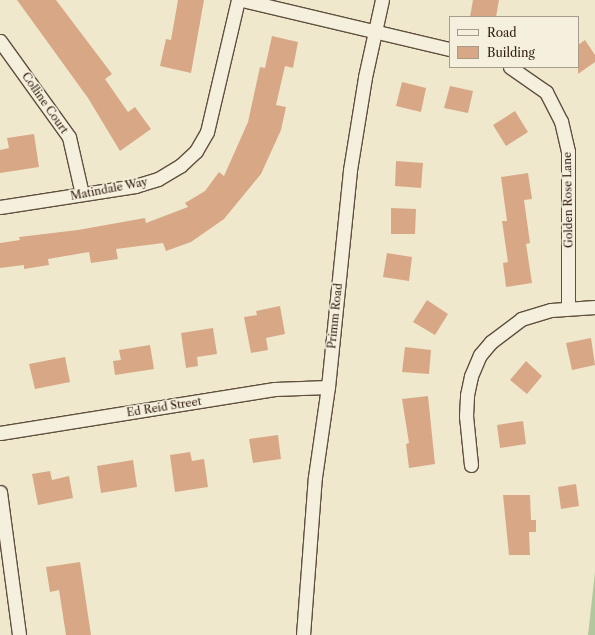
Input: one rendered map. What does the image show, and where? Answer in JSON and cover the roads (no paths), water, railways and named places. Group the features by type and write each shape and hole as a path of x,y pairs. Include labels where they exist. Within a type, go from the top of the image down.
{"street":[{"name":"Matindale Way","path":"0,208 135,186 158,179 180,166 196,151 207,132 214,108 238,0"},
{"path":"242,0 449,49"},
{"name":"Primm Road","path":"303,635 315,477 328,387 350,170 382,0"},
{"name":"Colline Court","path":"0,41 69,137 82,194"},
{"name":"Golden Rose Lane","path":"511,68 546,92 561,121 568,151 568,308"},
{"path":"471,465 466,416 467,395 471,376 480,355 491,342 521,319 568,308 595,307"},
{"name":"Ed Reid Street","path":"0,432 275,389 328,387"},
{"path":"0,492 19,635"}]}
